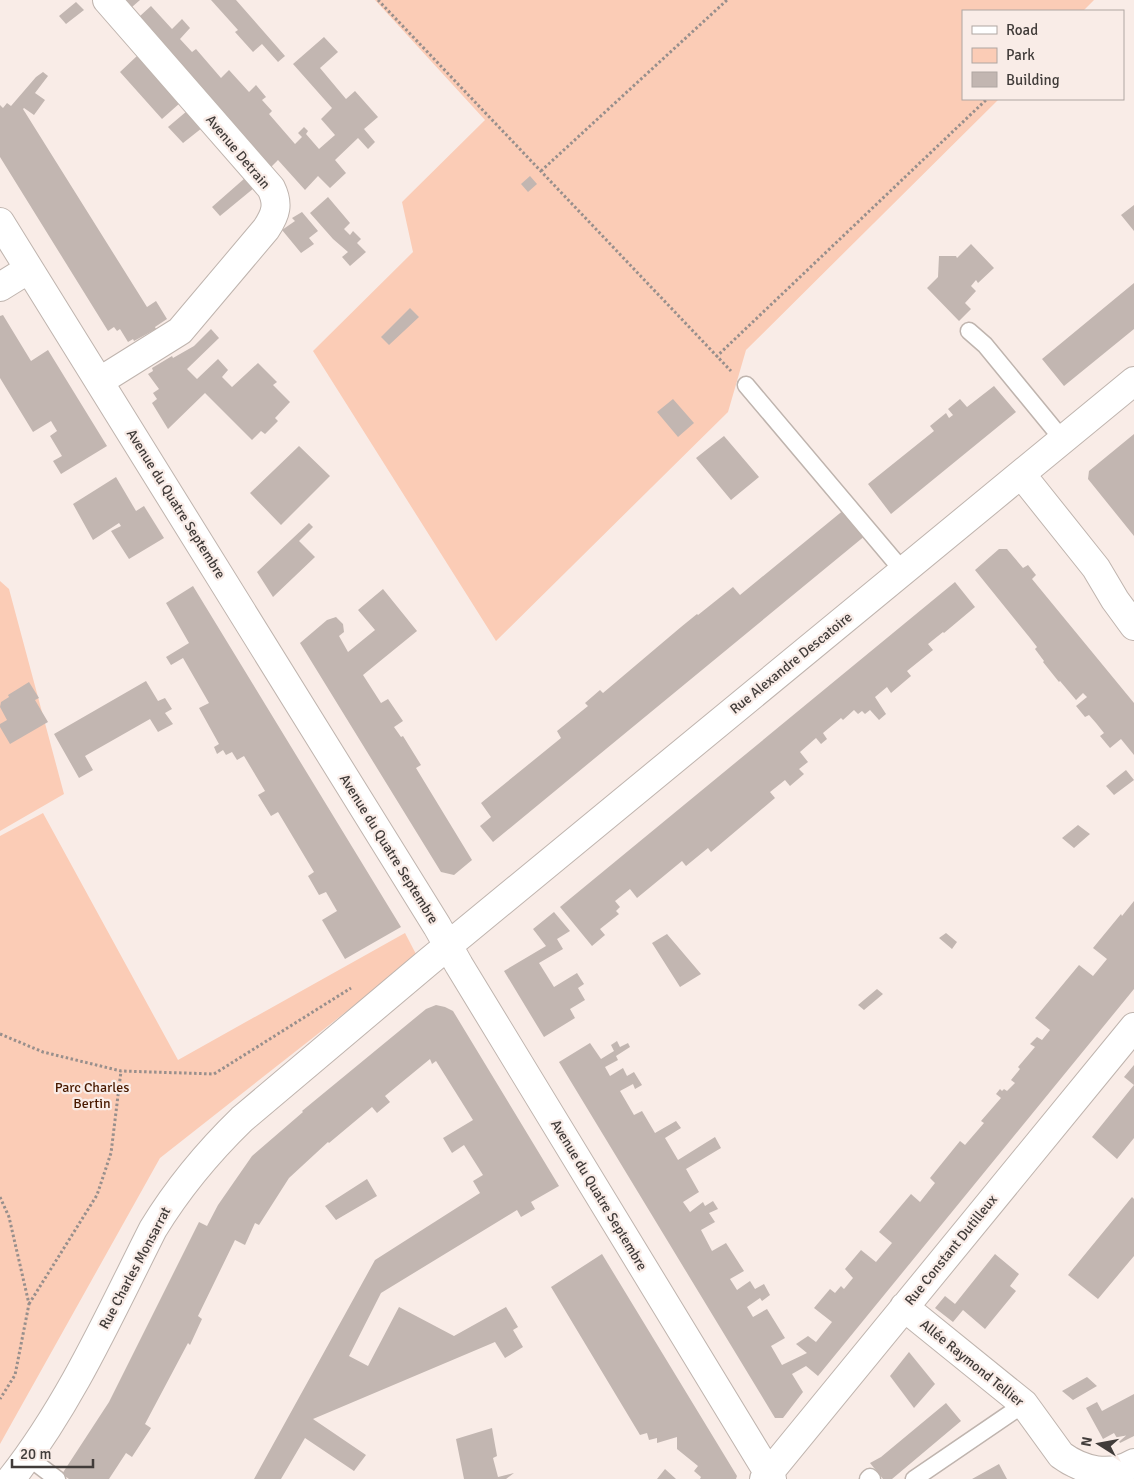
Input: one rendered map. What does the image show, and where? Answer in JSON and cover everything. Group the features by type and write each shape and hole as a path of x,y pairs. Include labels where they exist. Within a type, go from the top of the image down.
{"street":[{"name":"Avenue Detrain","path":"100,381 180,331 266,229 276,209 276,198 270,188 107,0"},
{"name":"Avenue du Quatre Septembre","path":"0,222 449,946 768,1477"},
{"path":"0,287 29,269"},
{"name":"Rue Alexandre Descatoire","path":"449,946 1134,381"},
{"path":"1021,474 1096,568 1115,600 1134,626"},
{"name":"Rue Charles Monsarrat","path":"11,1479 28,1457 83,1366 152,1229 194,1169 242,1119 449,946"},
{"name":"Rue Constant Dutilleux","path":"768,1477 1134,1027"},
{"name":"Allée Raymond Tellier","path":"904,1308 1024,1404 1061,1456 1076,1465 1098,1471 1118,1470 1134,1463"}],"lane":[{"path":"970,331 986,345 1063,440"},
{"path":"746,385 903,571"},
{"path":"914,1479 1024,1404"},
{"path":"28,1457 56,1479"}],"path":[{"path":"378,0 716,357 746,385"},
{"path":"541,172 727,0"},
{"path":"716,357 986,100"},
{"path":"0,1034 43,1052 121,1071 214,1074 354,987"},
{"path":"0,1399 16,1376 29,1304 97,1194 111,1153 121,1071"},
{"path":"0,1197 9,1217 29,1304"}],"green space":[{"path":"375,0 1094,0 1084,10 962,10 962,100 998,100 746,350 728,412 496,641 313,351 413,252 402,202 485,120"},
{"path":"0,581 9,589 64,794 0,831"},
{"name":"Parc Charles Bertin","path":"43,813 178,1060 405,933 417,956 160,1158 0,1444 0,836"}],"building":[{"path":"126,0 140,0 132,7"},
{"path":"211,0 236,0 285,56 278,62 262,44 253,52 235,32 238,30"},
{"path":"76,2 84,10 66,24 59,16"},
{"path":"151,6 172,29 182,19 190,28 180,39 192,52 196,49 221,78 229,70 249,92 256,85 266,97 262,100 272,111 269,114 295,144 302,137 298,133 304,127 308,131 306,134 319,149 335,135 321,119 332,108 293,64 324,37 338,52 320,68 346,99 355,91 378,117 364,129 375,142 368,149 358,138 335,160 346,173 330,188 318,176 305,190 278,160 271,167 140,16"},
{"path":"138,55 180,103 162,119 120,72"},
{"path":"43,72 48,76 35,93 45,100 34,115 23,109 147,307 156,301 167,319 155,327 156,329 134,341 133,339 128,342 120,329 117,331 114,327 108,331 0,157 0,105 3,108 7,103 11,106 36,77"},
{"path":"187,111 202,128 183,143 168,127"},
{"path":"530,176 537,184 528,192 521,184"},
{"path":"245,178 254,188 220,216 212,207"},
{"path":"328,197 350,223 344,229 350,235 353,231 361,239 357,243 366,252 350,266 342,257 348,252 333,239 310,213"},
{"path":"1134,205 1134,231 1121,215"},
{"path":"302,212 318,231 309,238 314,244 301,253 282,230 295,221 292,218"},
{"path":"971,244 994,268 978,283 976,280 971,286 976,291 965,303 971,309 959,321 927,288 938,277 939,256 956,256 957,258"},
{"path":"1134,283 1134,329 1064,386 1042,359"},
{"path":"410,308 419,317 389,345 381,337"},
{"path":"3,315 31,361 48,350 107,446 61,474 53,461 62,456 50,436 57,431 51,421 33,432 0,378 0,316"},
{"path":"211,329 219,338 187,369 197,379 218,359 228,370 222,377 232,387 258,363 277,382 273,385 290,402 275,418 278,421 265,434 261,431 252,440 205,393 168,429 152,403 157,399 153,393 159,389 148,374 153,371 152,368 194,346"},
{"path":"994,386 1016,412 891,514 868,484 934,431 930,426 946,413 949,418 953,415 948,409 960,399 967,407"},
{"path":"673,399 694,423 678,437 657,412"},
{"path":"1134,434 1134,536 1088,479 1089,471"},
{"path":"724,436 759,477 731,500 696,458"},
{"path":"299,446 330,476 281,525 250,493"},
{"path":"116,477 136,511 144,506 164,538 129,559 111,531 121,526 119,523 93,540 73,504"},
{"path":"845,509 866,535 493,842 480,826 491,817 481,803 561,738 557,731 588,706 585,703 600,690 603,693 681,627 733,587 740,595"},
{"path":"309,523 313,527 299,541 315,557 273,597 257,572"},
{"path":"999,549 1007,549 1023,568 1028,565 1036,575 1032,579 1134,703 1134,755 1121,739 1110,748 1100,736 1104,733 1096,723 1089,715 1085,717 1076,706 1087,697 1083,693 1076,700 1059,682 1043,662 1035,649 1037,647 975,570"},
{"path":"955,582 975,607 928,644 933,650 907,671 911,676 891,693 887,687 875,697 886,714 879,720 870,710 865,714 862,711 858,714 854,710 843,720 841,718 823,733 827,739 821,744 816,738 800,752 808,762 799,769 804,774 790,786 785,780 770,792 775,798 711,852 708,848 686,866 682,861 637,898 630,889 615,901 620,907 616,911 619,914 600,929 605,935 592,946 560,907"},
{"path":"193,586 401,927 345,959 322,920 337,911 326,892 319,895 308,876 314,872 278,812 271,816 258,795 265,791 244,756 237,760 232,752 226,755 223,750 217,754 214,747 219,744 199,708 209,703 183,658 171,665 166,657 189,643 166,603"},
{"path":"383,589 417,631 363,675 381,703 388,699 403,721 394,727 401,737 403,736 421,765 416,768 472,860 454,875 441,872 300,643 327,620 336,617 343,624 344,632 339,636 348,652 375,630 358,610"},
{"path":"146,681 158,701 165,698 172,709 165,713 173,724 158,732 150,719 85,756 93,770 79,778 54,734"},
{"path":"29,682 39,698 35,700 48,722 10,744 0,727 0,724 7,720 0,707 1,702 9,697 8,695"},
{"path":"1126,770 1134,780 1114,795 1106,786"},
{"path":"1078,825 1090,834 1074,848 1062,838"},
{"path":"1134,901 1134,989 818,1376 806,1366 792,1374 803,1392 783,1418 775,1418 559,1062 590,1043 601,1059 614,1051 611,1045 617,1041 620,1047 628,1043 630,1047 616,1056 618,1060 605,1067 610,1076 623,1068 627,1076 634,1072 642,1085 635,1089 633,1084 620,1091 634,1115 642,1111 655,1133 676,1121 681,1128 665,1138 678,1160 715,1137 721,1148 686,1169 699,1192 683,1202 690,1212 703,1202 705,1206 713,1201 718,1209 709,1213 715,1222 701,1230 712,1251 726,1243 744,1271 730,1279 737,1290 750,1281 755,1289 764,1284 770,1295 762,1301 760,1298 747,1307 753,1317 767,1309 785,1338 771,1346 782,1365 807,1353 796,1344 808,1336 816,1342 832,1322 814,1308 830,1289 835,1293 841,1286 844,1289 853,1278 845,1269 861,1250 876,1262 892,1243 879,1232 911,1194 920,1202 935,1183 930,1178 960,1141 965,1145 984,1123 981,1121 1001,1098 996,1094 1000,1089 1007,1091 1015,1083 1011,1080 1020,1069 1018,1067 1035,1047 1030,1044 1037,1037 1042,1040 1050,1030 1035,1018 1079,965 1093,976 1107,959 1093,948"},
{"path":"554,912 570,931 557,939 563,949 539,963 554,987 577,973 584,984 578,988 585,1000 570,1009 575,1018 544,1037 504,971 546,946 533,929"},
{"path":"946,933 957,942 952,949 939,938"},
{"path":"667,934 701,974 680,987 652,943"},
{"path":"877,989 883,994 864,1010 858,1005"},
{"path":"436,1005 453,1011 559,1186 531,1202 535,1209 521,1217 517,1210 381,1293 349,1356 368,1366 399,1307 454,1336 506,1307 518,1327 513,1330 523,1347 505,1358 495,1342 313,1419 366,1455 354,1471 305,1438 281,1479 254,1479 375,1260 480,1193 473,1181 483,1175 464,1145 452,1153 443,1138 473,1120 436,1061 432,1064 430,1059 385,1096 390,1102 377,1113 372,1107 328,1142 289,1178 259,1225 255,1223 245,1245 235,1240 198,1316 202,1319 190,1345 188,1343 145,1424 151,1428 132,1457 126,1453 109,1479 69,1479 62,1474 109,1402 199,1222 207,1226 218,1205 252,1156 302,1111 426,1009"},
{"path":"1134,1065 1134,1085 1124,1077"},
{"path":"1134,1085 1134,1138 1117,1159 1092,1137"},
{"path":"367,1179 377,1196 336,1220 325,1206"},
{"path":"1132,1197 1134,1199 1134,1256 1098,1299 1068,1275"},
{"path":"602,1254 737,1476 736,1479 700,1479 701,1477 694,1471 698,1466 677,1449 677,1437 657,1443 657,1438 649,1440 647,1433 640,1435 551,1287"},
{"path":"995,1254 1019,1274 1010,1286 1016,1291 985,1329 963,1310 953,1322 935,1308 945,1296 955,1304"},
{"path":"909,1352 935,1384 914,1408 890,1376"},
{"path":"1087,1377 1097,1386 1073,1400 1062,1391"},
{"path":"1134,1394 1134,1436 1120,1443 1114,1433 1103,1439 1086,1408 1097,1402 1102,1411"},
{"path":"946,1403 961,1421 892,1479 883,1479 870,1463 881,1457"},
{"path":"492,1428 497,1456 493,1458 498,1477 514,1473 506,1479 464,1479 456,1439"},
{"path":"999,1464 1007,1479 972,1479"},
{"path":"665,1469 676,1479 657,1479"}]}
